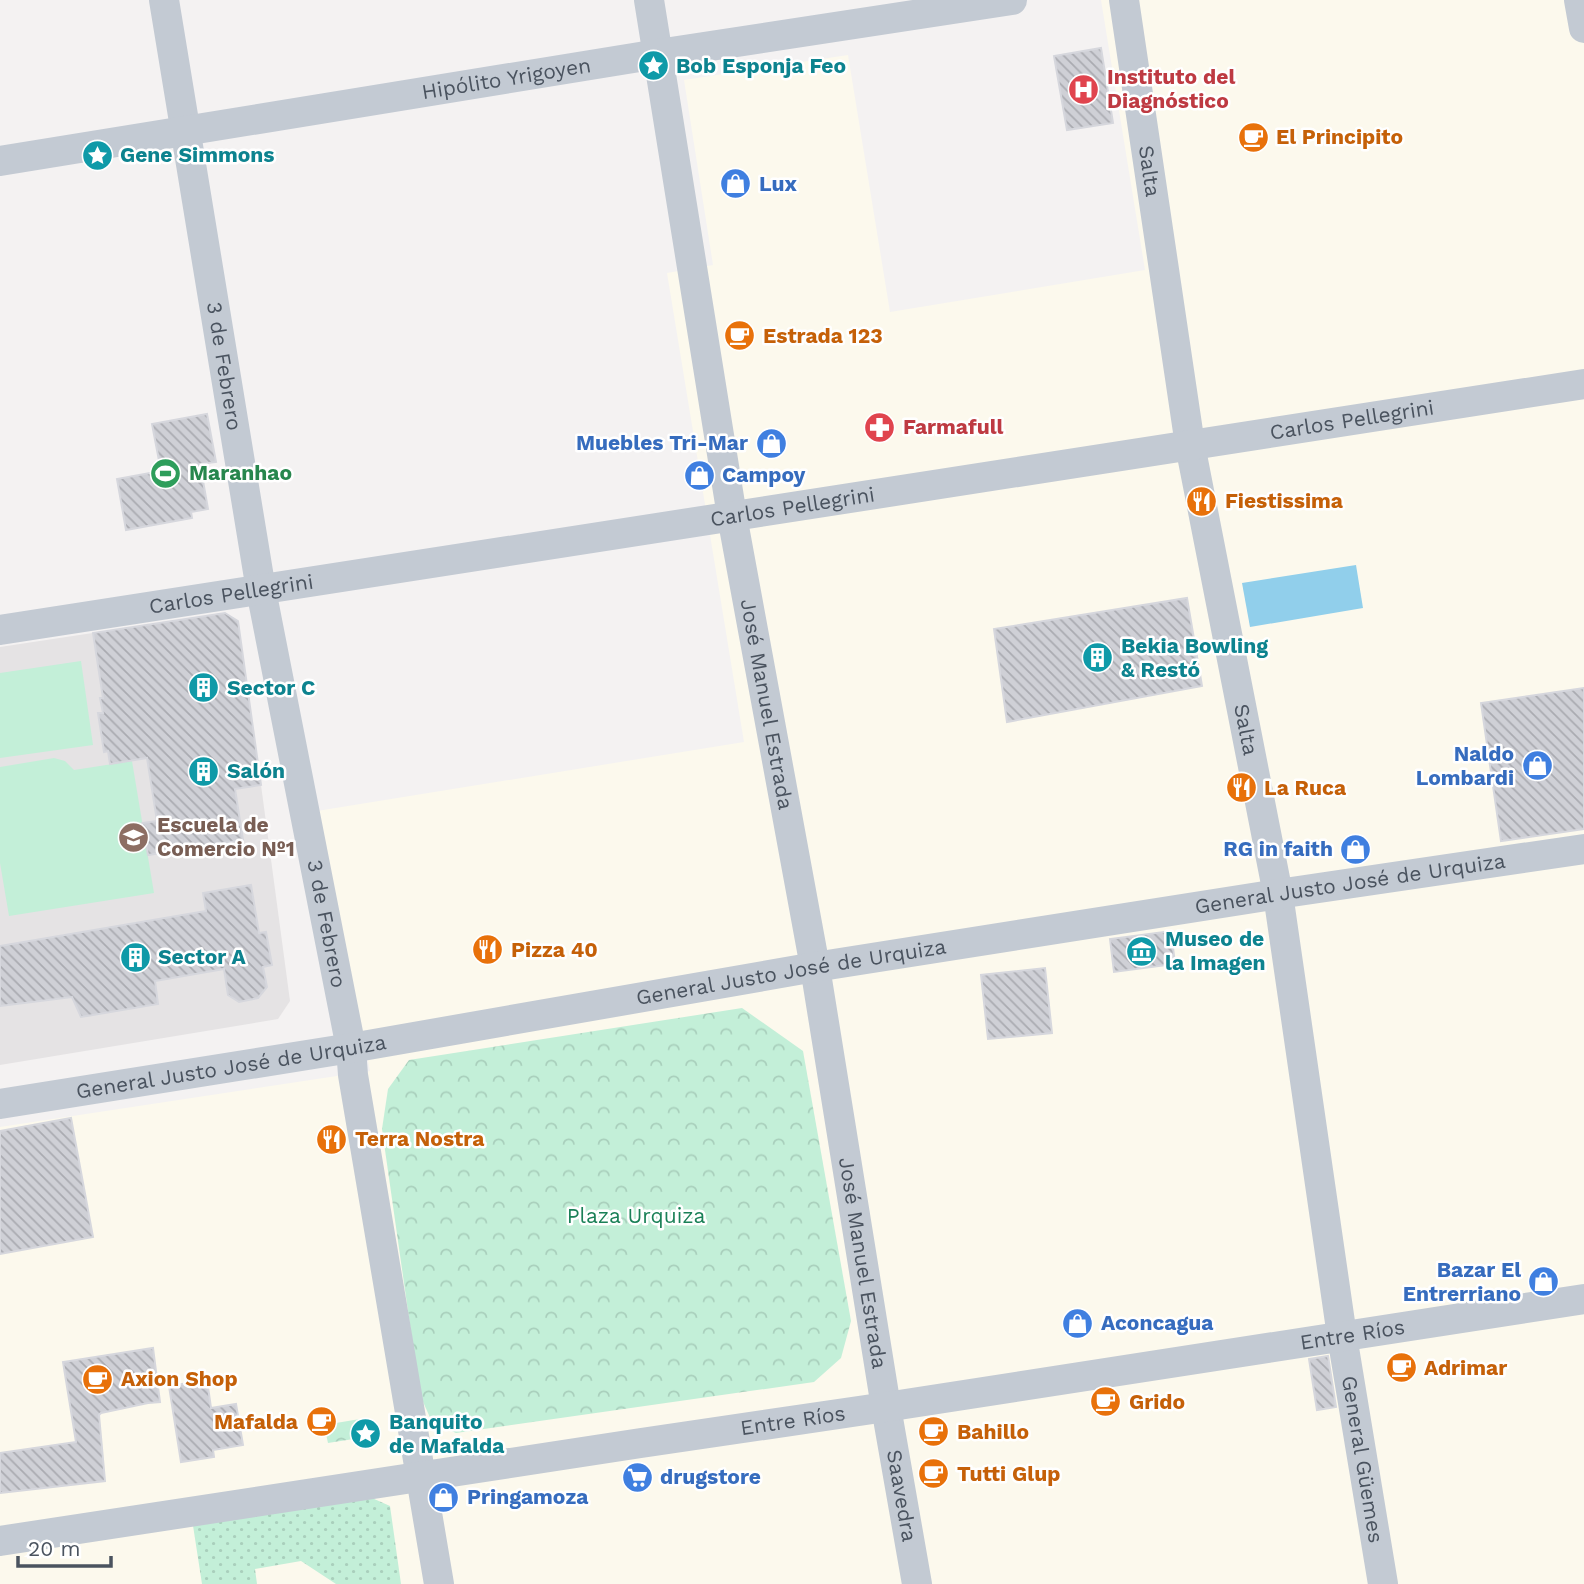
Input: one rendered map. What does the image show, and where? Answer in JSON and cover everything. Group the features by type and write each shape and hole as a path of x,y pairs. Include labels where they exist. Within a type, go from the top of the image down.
{"street":[{"name":"3 de Febrero","path":"164,0 261,590 351,1048 353,1075 439,1584"},
{"name":"José Manuel Estrada","path":"649,0 733,516 815,967 886,1407"},
{"name":"Hipólito Yrigoyen","path":"0,161 658,54 1012,0"},
{"name":"Salta","path":"1124,0 1190,445 1278,894 1342,1336"},
{"path":"1579,0 1584,28"},
{"name":"Carlos Pellegrini","path":"0,630 1584,384"},
{"name":"General Justo José de Urquiza","path":"0,1104 351,1048 815,967 1584,849"},
{"name":"Entre Ríos","path":"0,1541 1584,1299"},
{"name":"General Güemes","path":"1342,1336 1383,1584"},
{"name":"Saavedra","path":"886,1407 917,1584"}],"shaded area":[{"path":"1101,0 1584,0 1584,1584 0,1584 0,1127 370,1071 317,811 744,742 667,273 713,265 684,80 848,55 890,312 1145,270"},
{"name":"Escuela de Comercio Nº1","path":"225,613 238,621 290,1001 278,1019 0,1065 0,647"}],"green space":[{"path":"81,661 93,745 0,758 0,673"},
{"path":"54,758 65,761 74,770 132,761 154,893 9,916 0,863 0,767"},
{"name":"Plaza Urquiza","path":"742,1008 803,1051 851,1321 841,1358 814,1382 456,1433 432,1422 420,1395 382,1129 388,1089 409,1060"},
{"path":"366,1418 369,1433 366,1437 328,1443 324,1425"},
{"path":"363,1494 390,1506 401,1584 336,1584 301,1561 255,1569 257,1584 202,1584 192,1519"}],"water":[{"path":"1356,565 1363,608 1250,627 1242,583"}],"building":[{"name":"Instituto del Diagnóstico","path":"1101,48 1113,123 1067,130 1054,56"},
{"name":"Maranhao","path":"207,414 216,462 200,464 208,509 191,512 192,518 126,530 117,479 161,471 152,424"},
{"name":"Bekia Bowling & Restó","path":"1187,598 1202,686 1007,722 994,629"},
{"path":"225,613 238,621 261,785 235,789 243,840 148,855 142,823 157,821 147,758 110,764 108,751 104,752 98,713 103,713 100,698 103,698 93,633"},
{"name":"Naldo Lombardi","path":"1584,688 1584,829 1501,841 1481,703"},
{"name":"Sector A","path":"251,885 259,933 266,932 272,965 263,967 267,987 258,998 239,1002 228,995 224,969 155,981 158,1004 81,1017 72,997 0,1006 0,946 206,911 203,893"},
{"name":"Museo de la Imagen","path":"1171,931 1175,964 1114,972 1110,939"},
{"path":"1045,968 1052,1033 988,1039 981,975"},
{"path":"71,1118 93,1237 0,1254 0,1131"},
{"path":"153,1348 160,1402 99,1415 105,1481 0,1493 0,1453 76,1442 63,1362"},
{"path":"1328,1356 1336,1407 1317,1410 1309,1359"},
{"path":"207,1380 211,1408 236,1404 243,1445 213,1450 214,1457 181,1462 169,1386"}],"place":[{"name":"Bob Esponja Feo","path":"653,66"},
{"name":"Instituto del Diagnóstico","path":"1084,89"},
{"name":"El Principito","path":"1253,137"},
{"name":"Gene Simmons","path":"97,155"},
{"name":"Lux","path":"736,184"},
{"name":"Estrada 123","path":"740,336"},
{"name":"Farmafull","path":"880,427"},
{"name":"Muebles Tri-Mar","path":"771,443"},
{"name":"Maranhao","path":"166,473"},
{"name":"Campoy","path":"699,475"},
{"name":"Fiestissima","path":"1202,501"},
{"name":"Bekia Bowling & Restó","path":"1098,658"},
{"name":"Sector C","path":"204,688"},
{"name":"Naldo Lombardi","path":"1537,766"},
{"name":"Salón","path":"204,771"},
{"name":"La Ruca","path":"1241,788"},
{"name":"Escuela de Comercio Nº1","path":"134,837"},
{"name":"RG in faith","path":"1356,849"},
{"name":"Pizza 40","path":"488,950"},
{"name":"Museo de la Imagen","path":"1142,951"},
{"name":"Sector A","path":"135,957"},
{"name":"Terra Nostra","path":"332,1139"},
{"name":"Bazar El Entrerriano","path":"1544,1282"},
{"name":"Aconcagua","path":"1078,1323"},
{"name":"Adrimar","path":"1401,1368"},
{"name":"Axion Shop","path":"98,1379"},
{"name":"Grido","path":"1106,1402"},
{"name":"Mafalda","path":"321,1422"},
{"name":"Bahillo","path":"934,1432"},
{"name":"Banquito de Mafalda","path":"366,1434"},
{"name":"Tutti Glup","path":"934,1474"},
{"name":"drugstore","path":"637,1477"},
{"name":"Pringamoza","path":"444,1497"}]}
